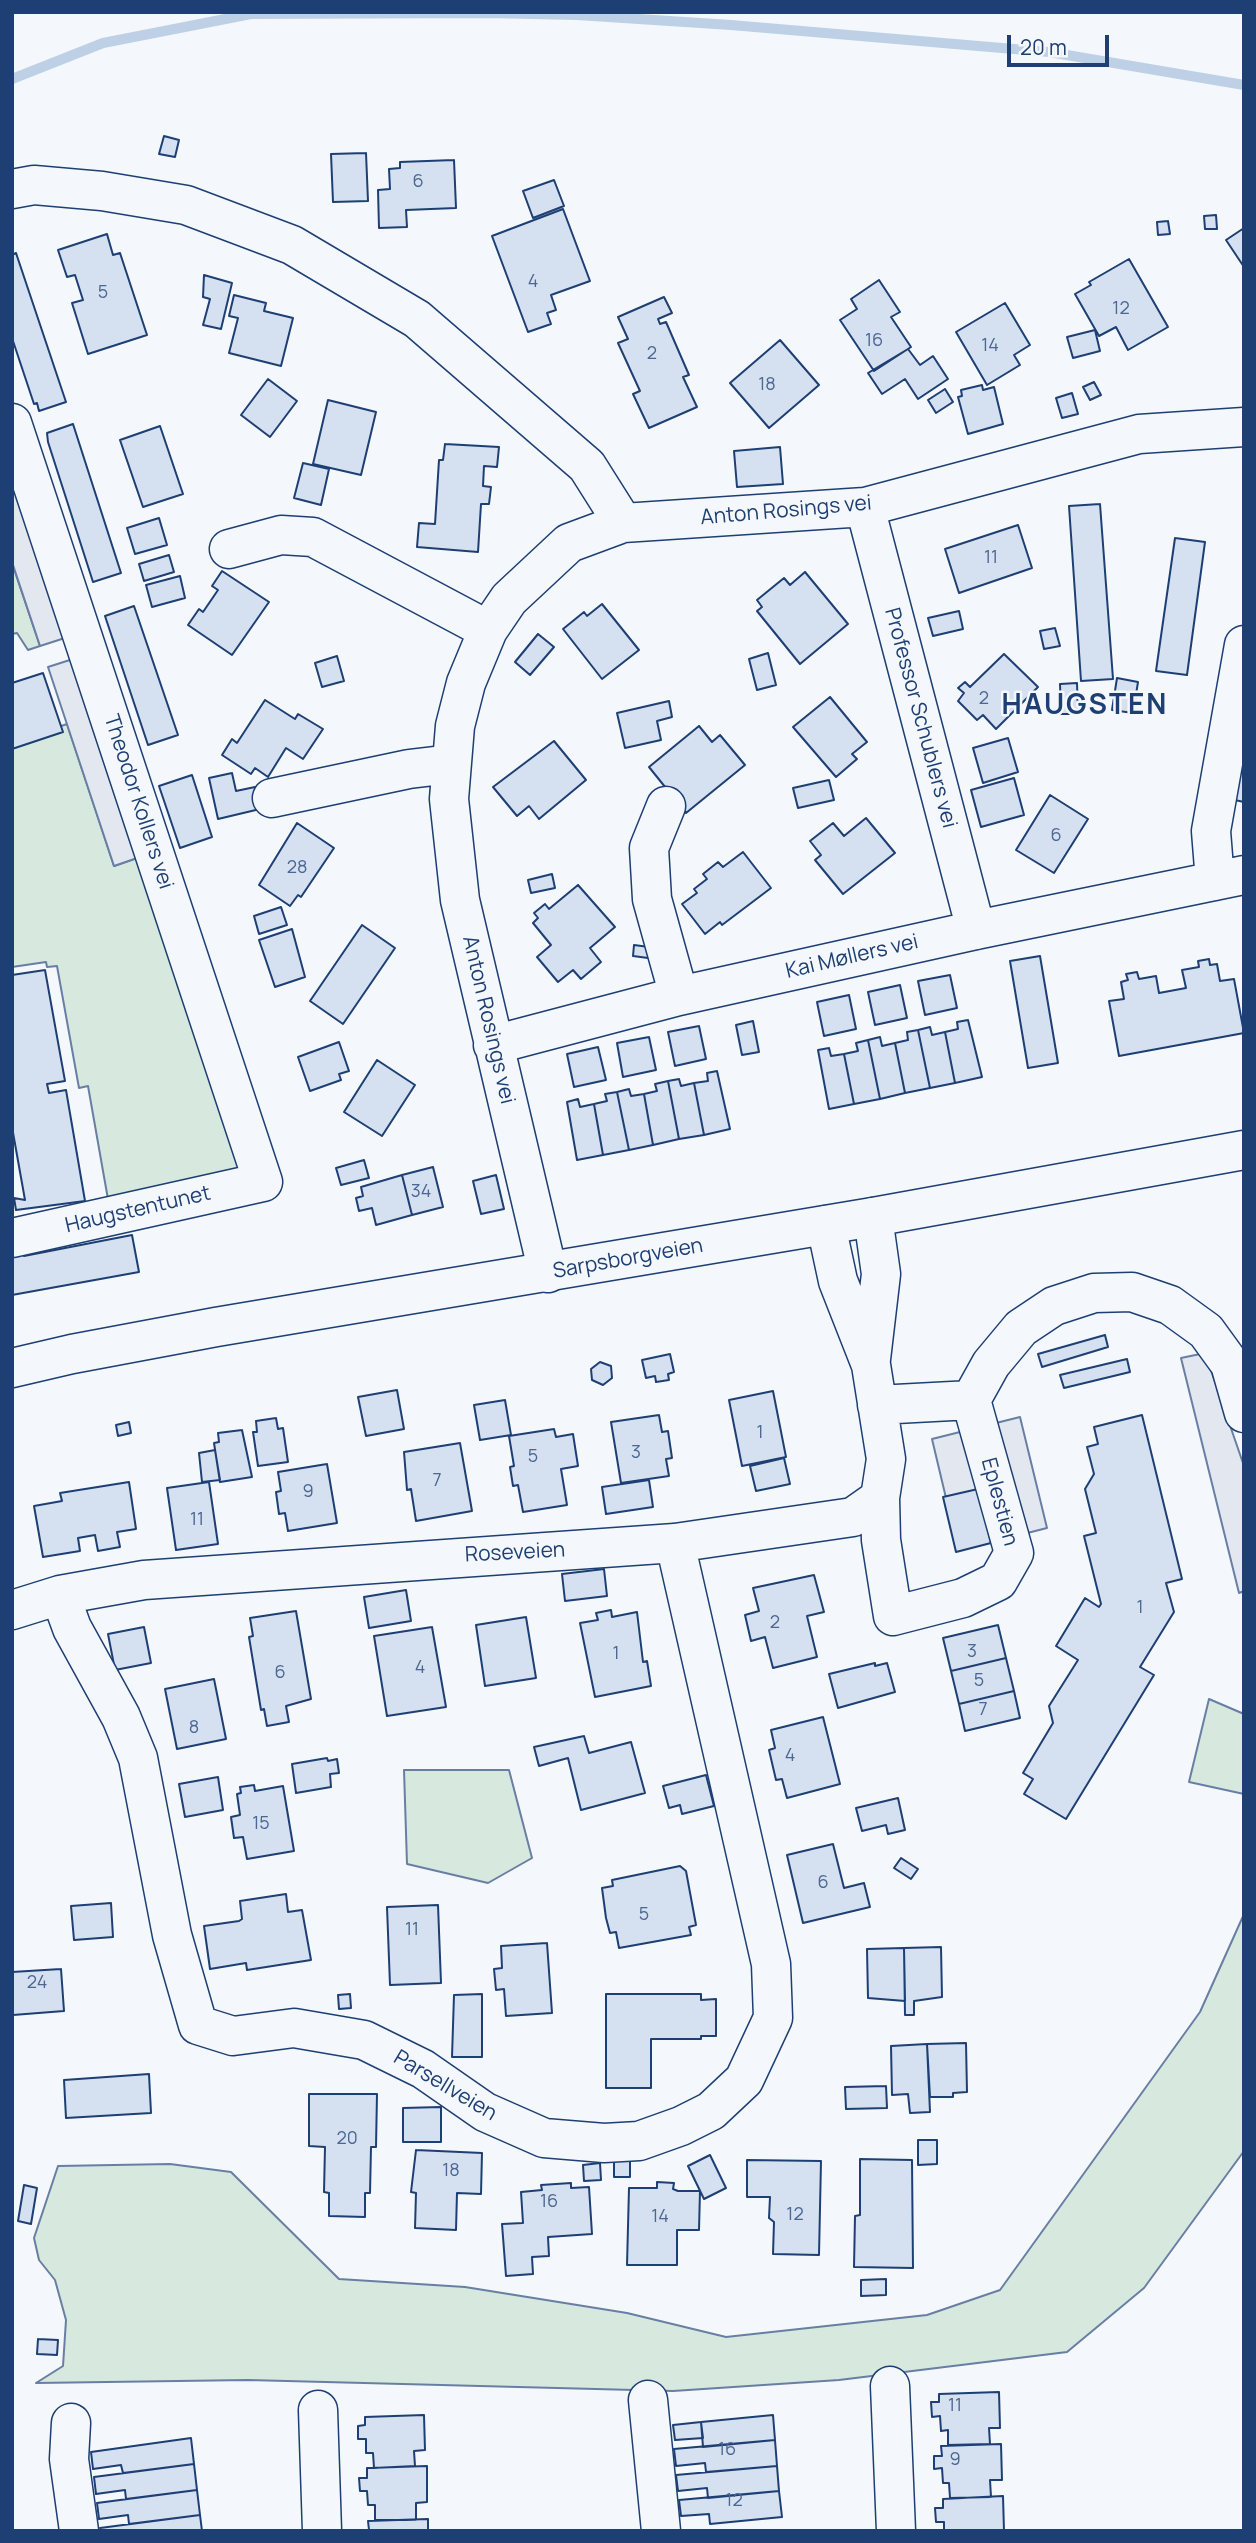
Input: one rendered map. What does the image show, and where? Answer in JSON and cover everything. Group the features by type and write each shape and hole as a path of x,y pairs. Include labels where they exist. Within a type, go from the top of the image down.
{"main road":[{"path":"12,189 34,185 102,191 186,205 292,245 417,319 587,466 623,523"},
{"name":"Theodor Kollers vei","path":"12,423 263,1182"},
{"name":"Anton Rosings vei","path":"548,1273 493,1045 453,853 449,799 455,726 466,683 488,630 509,599 569,543 623,523 865,507 1139,434 1244,427"},
{"name":"Professor Schublers vei","path":"865,507 976,930"},
{"path":"229,549 281,535 313,537 488,630"},
{"name":"Kai Møllers vei","path":"493,1045 679,996 976,930 1229,878 1211,831 1244,645"},
{"path":"272,798 409,769 451,764"},
{"path":"666,806 649,848 652,899 679,996"},
{"name":"Sarpsborgveien","path":"12,1368 72,1353 227,1325 827,1225 1244,1150"},
{"name":"Haugstentunet","path":"12,1238 263,1182"},
{"path":"871,1365 881,1273 873,1217"},
{"path":"827,1225 838,1280 871,1365 886,1459 880,1498"},
{"path":"877,1405 971,1400 991,1364 1021,1328 1054,1306 1094,1293 1132,1292 1170,1305 1206,1331 1230,1364 1244,1413"},
{"name":"Eplestien","path":"880,1498 880,1540 893,1616 963,1598 998,1581 1014,1553 971,1400"},
{"name":"Roseveien","path":"12,1610 60,1595 144,1580 675,1543 853,1517 880,1498"},
{"name":"Parsellveien","path":"60,1595 72,1628 121,1717 138,1758 172,1935 198,2025 233,2036 294,2028 364,2040 423,2069 485,2112 544,2137 604,2143 639,2141 681,2126 711,2111 744,2080 773,2018 771,1964 675,1543"},
{"path":"890,2386 896,2531"},
{"path":"648,2400 661,2531"},
{"path":"318,2410 322,2531"},
{"path":"71,2423 69,2459 79,2531"}],"shaded area":[{"path":"12,471 68,637 40,646 12,562"},
{"path":"12,563 40,646 28,650 17,633 12,634"},
{"path":"73,659 140,857 114,866 48,667"},
{"path":"67,724 114,866 140,857 242,1162 231,1176 109,1205 88,1086 79,1088 57,966 47,967 46,962 12,967 12,743"},
{"path":"1205,1353 1244,1466 1244,1591 1239,1593 1181,1358"},
{"path":"1020,1417 1047,1528 992,1542 979,1490 946,1498 932,1439"},
{"path":"1209,1699 1244,1714 1244,1794 1189,1782"},
{"path":"404,1770 509,1770 532,1858 488,1883 407,1864"},
{"path":"1244,1914 1244,2151 1144,2288 1067,2352 839,2380 673,2391 248,2380 36,2383 63,2366 66,2320 55,2280 39,2260 34,2238 58,2166 170,2164 231,2172 339,2279 465,2287 627,2313 726,2337 927,2315 1000,2290 1200,2012"}],"building":[{"path":"164,136 179,140 175,157 159,154"},
{"path":"366,153 368,201 333,202 331,154"},
{"path":"454,160 456,208 406,210 407,227 379,228 378,190 390,189 389,169 400,168 400,162"},
{"path":"554,180 564,206 533,218 523,191"},
{"path":"563,209 590,281 551,295 556,310 547,313 551,324 528,332 492,236"},
{"path":"1216,215 1217,229 1205,229 1204,216"},
{"path":"1168,221 1170,234 1158,235 1157,222"},
{"path":"1244,228 1244,267 1226,240"},
{"path":"107,234 113,255 120,253 147,335 88,354 72,303 83,300 75,275 67,277 58,250"},
{"path":"16,253 66,402 39,411 37,403 34,404 12,338 12,255"},
{"path":"1129,259 1168,327 1128,350 1116,327 1099,336 1075,294 1091,285 1089,282"},
{"path":"204,275 232,283 221,329 203,325 210,299 203,297"},
{"path":"879,280 900,312 891,317 911,347 874,371 840,320 857,309 851,299"},
{"path":"234,295 266,303 264,311 293,318 281,366 229,353 238,318 229,316"},
{"path":"664,297 672,313 658,319 660,324 666,322 689,375 683,377 697,407 649,428 633,394 640,391 618,343 628,339 618,317"},
{"path":"1005,303 1030,345 1014,355 1020,365 987,385 956,332"},
{"path":"1095,330 1100,351 1073,358 1067,337"},
{"path":"780,340 819,385 769,428 730,383"},
{"path":"908,349 920,365 933,356 948,379 918,399 905,379 882,394 868,373"},
{"path":"268,379 297,401 270,437 241,415"},
{"path":"1094,382 1101,395 1090,400 1083,387"},
{"path":"982,385 983,390 994,387 1003,424 968,434 958,397 962,396 961,390"},
{"path":"945,389 953,402 936,413 928,400"},
{"path":"1072,393 1078,414 1062,418 1056,398"},
{"path":"328,400 376,412 361,475 313,464"},
{"path":"73,424 121,573 93,582 48,442 47,433"},
{"path":"160,426 183,494 143,507 120,440"},
{"path":"445,444 499,447 497,467 484,466 483,486 491,487 489,504 481,504 478,552 417,547 419,523 435,524 439,460 443,460"},
{"path":"780,447 783,484 737,487 734,451"},
{"path":"303,463 329,469 321,505 294,498"},
{"path":"1100,504 1113,679 1081,681 1069,506"},
{"path":"159,518 167,545 135,554 127,528"},
{"path":"1018,525 1032,568 959,593 945,549"},
{"path":"1175,538 1205,542 1187,675 1156,671"},
{"path":"169,555 174,572 144,581 139,564"},
{"path":"222,571 269,602 232,655 188,625 199,609 203,612 218,590 212,586"},
{"path":"805,572 848,624 800,664 757,611 762,607 757,600 784,578 790,585"},
{"path":"180,576 185,598 152,607 146,585"},
{"path":"602,604 639,650 602,679 563,629 584,612 587,616"},
{"path":"134,606 178,735 148,745 105,616"},
{"path":"959,611 963,629 933,636 928,618"},
{"path":"1055,628 1060,646 1044,649 1040,631"},
{"path":"538,634 554,647 530,675 515,662"},
{"path":"768,653 776,685 757,690 749,659"},
{"path":"1004,654 1038,687 996,729 983,715 977,720 958,701 964,693 958,688 965,682 970,687"},
{"path":"337,656 344,681 322,687 315,663"},
{"path":"43,673 63,732 12,749 12,683"},
{"path":"1117,678 1138,682 1133,713 1112,710"},
{"path":"1077,683 1078,714 1061,714 1060,684"},
{"path":"830,697 867,742 852,754 857,759 836,777 793,727"},
{"path":"265,700 295,719 298,714 323,729 303,759 286,748 268,777 255,768 251,774 222,755 232,739 237,743"},
{"path":"669,701 672,717 657,721 661,740 625,748 617,713"},
{"path":"1244,718 1244,802 1230,799"},
{"path":"699,726 712,742 720,735 745,765 686,813 649,767"},
{"path":"1008,738 1018,772 983,783 973,748"},
{"path":"554,741 586,780 539,819 529,806 517,816 493,787"},
{"path":"232,773 236,791 255,787 260,809 218,819 209,778"},
{"path":"192,775 212,837 180,848 159,786"},
{"path":"1014,778 1024,815 981,827 971,790"},
{"path":"829,780 834,800 798,808 793,788"},
{"path":"1050,795 1088,819 1054,873 1016,850"},
{"path":"866,818 895,853 843,894 815,860 821,855 810,841 833,823 844,836"},
{"path":"297,823 334,848 301,897 298,895 290,906 259,885"},
{"path":"743,852 771,888 722,925 720,922 705,934 682,904 697,893 694,889 707,879 703,874 718,862 723,867"},
{"path":"552,874 555,888 531,893 528,880"},
{"path":"578,885 615,927 590,948 601,962 581,979 573,970 558,982 537,957 551,945 533,923 538,918 534,913 545,904 549,909"},
{"path":"281,907 287,925 259,934 254,916"},
{"path":"362,925 395,948 343,1024 310,1001"},
{"path":"292,929 305,977 275,987 259,940"},
{"path":"634,945 649,947 648,958 633,956"},
{"path":"1040,956 1058,1063 1028,1068 1010,961"},
{"path":"1209,959 1210,965 1217,964 1220,981 1234,979 1244,1033 1119,1056 1109,1001 1124,999 1121,982 1128,980 1126,974 1137,972 1139,979 1156,976 1159,993 1186,988 1182,970 1199,967 1198,961"},
{"path":"45,970 65,1081 47,1084 49,1093 66,1090 85,1201 16,1210 14,1198 25,1200 12,1127 12,975"},
{"path":"950,975 957,1008 925,1015 918,981"},
{"path":"900,985 907,1018 875,1025 868,992"},
{"path":"849,995 856,1029 824,1036 817,1002"},
{"path":"968,1020 982,1077 955,1083 945,1032 958,1029 957,1022"},
{"path":"753,1021 759,1052 742,1055 736,1025"},
{"path":"699,1026 706,1059 675,1066 668,1032"},
{"path":"930,1027 932,1035 945,1032 955,1083 930,1088 918,1030"},
{"path":"918,1030 930,1088 905,1093 895,1043 908,1040 907,1032"},
{"path":"649,1037 656,1070 623,1077 617,1043"},
{"path":"880,1037 882,1046 895,1043 905,1093 880,1099 868,1040"},
{"path":"868,1040 880,1099 854,1104 844,1054 858,1051 856,1043"},
{"path":"339,1042 349,1071 339,1074 341,1080 310,1091 298,1057"},
{"path":"598,1047 606,1080 574,1087 567,1054"},
{"path":"829,1048 831,1056 844,1054 854,1104 829,1109 818,1050"},
{"path":"377,1060 415,1085 382,1136 344,1112"},
{"path":"717,1071 730,1129 704,1135 694,1083 708,1081 707,1073"},
{"path":"679,1079 681,1086 694,1083 704,1135 679,1139 668,1081"},
{"path":"668,1081 679,1139 653,1145 644,1094 657,1091 655,1084"},
{"path":"629,1089 631,1096 644,1094 653,1145 629,1150 617,1092"},
{"path":"617,1092 629,1150 603,1155 594,1104 607,1101 605,1094"},
{"path":"578,1099 580,1107 594,1104 603,1155 577,1160 567,1102"},
{"path":"364,1160 369,1178 341,1185 336,1168"},
{"path":"433,1167 443,1207 412,1215 402,1175"},
{"path":"402,1175 412,1215 376,1225 372,1208 359,1211 356,1198 363,1196 361,1187"},
{"path":"496,1175 504,1209 481,1214 473,1181"},
{"path":"132,1235 139,1272 12,1295 12,1253 23,1251 24,1256"},
{"path":"1105,1335 1108,1347 1042,1367 1038,1354"},
{"path":"670,1354 674,1372 668,1374 669,1380 656,1382 655,1376 646,1378 642,1360"},
{"path":"1127,1359 1130,1372 1064,1388 1060,1375"},
{"path":"600,1362 611,1366 612,1378 603,1385 592,1380 591,1369"},
{"path":"397,1390 404,1429 366,1436 358,1397"},
{"path":"773,1391 786,1457 742,1466 729,1400"},
{"path":"505,1400 511,1435 480,1440 474,1405"},
{"path":"659,1415 662,1432 668,1431 672,1458 666,1459 669,1476 621,1483 611,1422"},
{"path":"1142,1415 1182,1579 1166,1583 1174,1612 1140,1667 1154,1675 1066,1819 1024,1794 1033,1779 1023,1773 1053,1723 1049,1706 1078,1660 1056,1646 1085,1598 1099,1607 1101,1604 1084,1536 1096,1533 1085,1489 1094,1474 1087,1447 1098,1444 1094,1427"},
{"path":"276,1418 278,1429 283,1428 288,1462 258,1466 253,1432 257,1432 256,1421"},
{"path":"129,1422 131,1433 118,1436 116,1425"},
{"path":"554,1429 556,1437 573,1434 578,1466 561,1469 567,1505 523,1512 518,1485 513,1486 510,1467 514,1466 509,1436"},
{"path":"242,1430 252,1477 220,1482 214,1443 219,1442 218,1433"},
{"path":"460,1443 472,1511 416,1521 411,1489 407,1490 404,1452"},
{"path":"215,1450 220,1480 202,1482 199,1453"},
{"path":"784,1458 790,1484 756,1491 750,1466"},
{"path":"327,1464 337,1523 288,1531 285,1513 279,1514 276,1492 281,1491 278,1472"},
{"path":"649,1480 653,1507 606,1514 602,1487"},
{"path":"129,1482 136,1529 117,1532 120,1547 98,1551 95,1535 78,1538 80,1551 43,1557 34,1506 62,1501 60,1493"},
{"path":"209,1482 218,1544 176,1550 167,1488"},
{"path":"978,1489 991,1543 956,1552 943,1497"},
{"path":"604,1569 607,1596 565,1601 562,1574"},
{"path":"814,1575 824,1612 807,1616 817,1657 773,1668 765,1637 751,1641 745,1615 759,1611 753,1588"},
{"path":"406,1590 411,1621 369,1628 364,1597"},
{"path":"611,1610 612,1617 637,1612 643,1662 647,1661 651,1686 595,1697 580,1623 598,1620 596,1613"},
{"path":"296,1611 311,1699 286,1706 289,1722 267,1726 264,1709 261,1710 249,1637 253,1636 250,1618"},
{"path":"526,1617 536,1678 485,1686 476,1625"},
{"path":"998,1625 1006,1658 951,1671 943,1638"},
{"path":"144,1627 151,1663 115,1670 108,1634"},
{"path":"432,1627 446,1707 387,1716 374,1636"},
{"path":"1006,1658 1014,1691 959,1704 951,1671"},
{"path":"875,1663 875,1666 887,1663 895,1692 838,1708 829,1674"},
{"path":"214,1679 226,1739 177,1749 165,1689"},
{"path":"1014,1691 1020,1718 965,1731 959,1704"},
{"path":"823,1717 840,1784 787,1798 782,1779 776,1780 769,1750 775,1748 771,1730"},
{"path":"584,1736 589,1753 631,1742 645,1793 581,1810 568,1758 539,1766 534,1747"},
{"path":"327,1758 328,1761 337,1759 339,1773 330,1774 331,1787 296,1793 292,1764"},
{"path":"706,1775 714,1806 682,1814 680,1805 669,1808 663,1786"},
{"path":"218,1777 223,1810 185,1817 179,1784"},
{"path":"254,1785 255,1791 283,1786 294,1851 247,1859 243,1837 234,1838 231,1817 240,1815 237,1794 241,1793 240,1787"},
{"path":"898,1798 905,1830 888,1834 886,1825 862,1831 856,1808"},
{"path":"833,1844 844,1888 864,1883 870,1907 803,1923 787,1855"},
{"path":"901,1858 918,1869 911,1879 894,1868"},
{"path":"680,1866 686,1871 696,1925 689,1927 691,1935 619,1948 616,1932 610,1933 602,1888 613,1886 612,1880"},
{"path":"286,1894 288,1912 302,1910 311,1960 247,1970 246,1963 210,1969 204,1926 242,1919 240,1901"},
{"path":"111,1903 113,1937 74,1940 71,1906"},
{"path":"438,1905 441,1983 390,1985 387,1907"},
{"path":"547,1943 552,2013 506,2016 504,1989 496,1990 494,1969 502,1968 501,1946"},
{"path":"941,1947 942,1997 914,2001 914,2015 905,2015 904,1948"},
{"path":"904,1948 905,2001 868,1998 867,1949"},
{"path":"61,1969 64,2011 13,2015 12,1972"},
{"path":"350,1994 351,2008 339,2009 338,1995"},
{"path":"482,1994 482,2057 452,2057 454,1995"},
{"path":"606,1994 701,1994 701,2000 716,1999 716,2036 701,2036 701,2039 651,2039 651,2088 606,2088"},
{"path":"966,2043 967,2092 953,2093 953,2097 930,2097 927,2044"},
{"path":"927,2044 930,2112 910,2113 908,2094 892,2095 891,2046"},
{"path":"149,2074 151,2113 66,2118 64,2080"},
{"path":"886,2086 887,2108 846,2109 845,2087"},
{"path":"309,2094 377,2094 376,2147 371,2147 370,2193 365,2193 365,2217 329,2216 329,2193 324,2192 325,2147 309,2146"},
{"path":"441,2107 441,2142 403,2142 403,2108"},
{"path":"918,2140 937,2140 937,2164 918,2165"},
{"path":"416,2150 482,2153 481,2194 457,2193 456,2230 415,2228 416,2193 411,2192"},
{"path":"710,2155 726,2188 704,2199 688,2166"},
{"path":"614,2158 630,2158 630,2177 614,2177"},
{"path":"860,2159 912,2160 913,2268 854,2267 855,2216 860,2215"},
{"path":"747,2160 821,2161 819,2255 773,2254 774,2222 769,2218 770,2197 747,2197"},
{"path":"600,2163 601,2180 584,2181 583,2165"},
{"path":"657,2182 674,2183 673,2189 678,2191 700,2191 699,2230 677,2230 677,2265 627,2265 629,2188 657,2188"},
{"path":"571,2183 571,2188 589,2187 592,2234 548,2237 549,2256 532,2257 533,2274 506,2276 502,2224 523,2223 521,2192 542,2190 541,2185"},
{"path":"24,2185 37,2188 31,2224 18,2221"},
{"path":"886,2279 886,2295 861,2296 861,2280"},
{"path":"38,2339 58,2340 57,2355 37,2354"},
{"path":"999,2392 1000,2428 989,2428 990,2444 948,2445 948,2430 941,2431 940,2416 932,2417 931,2402 939,2402 939,2394"},
{"path":"424,2415 425,2450 414,2451 415,2466 374,2468 373,2453 366,2453 366,2439 358,2439 358,2426 365,2425 365,2417"},
{"path":"773,2415 775,2440 703,2447 701,2422"},
{"path":"701,2422 703,2438 675,2440 673,2425"},
{"path":"191,2438 194,2464 123,2473 121,2465 93,2469 91,2452"},
{"path":"775,2440 777,2466 706,2472 705,2463 676,2466 674,2449"},
{"path":"1001,2444 1002,2480 990,2480 991,2497 950,2498 949,2483 943,2483 942,2468 934,2469 934,2456 942,2456 941,2446"},
{"path":"194,2464 197,2490 126,2499 125,2490 96,2494 94,2477"},
{"path":"427,2466 427,2502 416,2503 416,2520 375,2520 375,2505 368,2505 367,2491 360,2491 359,2478 367,2478 367,2468"},
{"path":"777,2466 779,2491 708,2498 707,2488 678,2491 676,2475"},
{"path":"197,2490 200,2515 129,2524 128,2515 99,2519 97,2503"},
{"path":"779,2491 782,2517 710,2524 709,2514 681,2516 679,2500"},
{"path":"1003,2496 1004,2531 944,2531 944,2522 936,2522 935,2508 943,2508 943,2499"},
{"path":"200,2515 202,2531 101,2531 100,2528"},
{"path":"428,2519 428,2531 361,2531 369,2530 368,2521"}],"waterway":[{"path":"12,79 103,43 251,14 487,13 577,15 731,25 1049,52 1244,85"}],"district":[{"name":"HAUGSTEN","path":"1085,706"}]}
